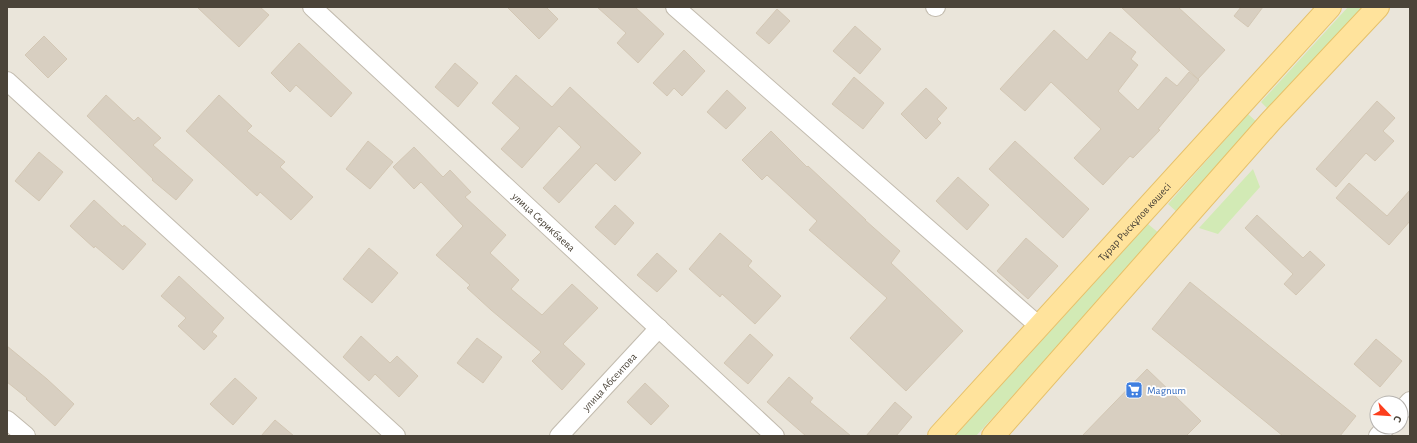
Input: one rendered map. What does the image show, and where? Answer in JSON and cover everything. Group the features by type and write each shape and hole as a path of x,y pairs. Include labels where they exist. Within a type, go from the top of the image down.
{"main road":[{"name":"Тұрар Рыскұлов көшесі","path":"939,436 1330,7"},
{"path":"993,436 1270,122 1378,7"},
{"path":"1245,100 1270,122"},
{"path":"1151,203 1179,225"}],"street":[{"name":"улица Серикбаева","path":"312,7 776,436"},
{"path":"674,7 1039,326"},
{"path":"7,81 396,436"},
{"name":"улица Абсеитова","path":"559,436 659,328"},
{"path":"7,420 26,436"}],"shaded area":[{"path":"7,7 1410,7 1410,436 7,436"}],"green space":[{"path":"1348,7 1368,7 1271,112 1261,102"},
{"path":"1248,114 1258,123 1178,213 1168,204"},
{"path":"1253,169 1260,187 1218,234 1199,228"},
{"path":"1148,224 1160,234 976,436 955,436"}],"building":[{"path":"197,7 260,7 269,15 239,47"},
{"path":"507,7 546,7 558,19 539,39"},
{"path":"597,7 635,7 664,34 638,63 617,43 626,33"},
{"path":"1121,7 1178,7 1225,50 1198,79"},
{"path":"1241,7 1263,7 1248,27 1234,16"},
{"path":"777,9 790,21 769,44 756,33"},
{"path":"855,26 881,49 860,74 833,51"},
{"path":"1054,30 1087,60 1110,32 1136,52 1131,59 1138,65 1118,91 1138,110 1166,77 1177,86 1189,72 1199,80 1158,129 1160,130 1133,158 1130,156 1103,185 1074,158 1101,129 1051,82 1025,111 1000,89"},
{"path":"44,36 67,59 48,78 25,55"},
{"path":"299,43 352,93 331,117 296,85 290,92 271,73"},
{"path":"684,50 705,71 682,96 674,88 667,96 653,83"},
{"path":"455,63 478,83 458,107 435,87"},
{"path":"516,75 552,107 570,87 641,153 615,181 596,163 559,203 543,188 581,147 559,126 522,168 501,149 520,128 492,103"},
{"path":"854,77 884,103 863,129 832,104"},
{"path":"926,88 947,108 937,119 941,123 926,139 901,114"},
{"path":"727,90 746,108 726,129 707,112"},
{"path":"106,95 134,121 138,117 161,138 153,145 193,180 176,200 152,180 153,179 87,116"},
{"path":"219,95 252,126 247,131 285,162 280,167 313,197 291,220 260,192 257,196 186,131"},
{"path":"1377,101 1395,118 1383,131 1394,141 1375,161 1366,153 1336,187 1316,169"},
{"path":"771,131 807,167 808,166 900,251 891,263 963,331 906,391 850,338 887,298 809,230 817,221 767,175 762,180 742,160"},
{"path":"368,141 393,162 370,189 346,169"},
{"path":"1015,141 1089,209 1063,238 989,169"},
{"path":"414,147 443,177 450,170 471,192 465,197 506,235 490,253 519,280 511,289 542,315 572,284 598,308 563,344 585,364 562,390 532,361 541,352 467,288 470,285 436,255 463,226 421,182 414,189 393,167"},
{"path":"39,152 63,172 39,201 15,181"},
{"path":"958,177 989,205 967,230 936,201"},
{"path":"1349,183 1387,216 1410,190 1410,221 1389,245 1336,198"},
{"path":"94,200 123,227 124,225 146,244 123,270 95,246 94,248 70,226"},
{"path":"615,205 634,223 615,245 595,227"},
{"path":"1257,215 1303,258 1310,251 1325,265 1296,295 1284,284 1293,274 1245,228"},
{"path":"720,233 752,261 748,266 781,296 755,324 722,294 720,297 689,269"},
{"path":"1026,238 1058,266 1028,299 997,271"},
{"path":"369,248 398,273 372,303 343,279"},
{"path":"657,253 677,271 657,292 637,275"},
{"path":"179,276 224,318 212,332 217,336 204,350 178,326 186,318 161,296"},
{"path":"1190,282 1356,416 1340,436 1283,436 1152,329"},
{"path":"750,334 773,355 748,384 724,363"},
{"path":"361,336 390,363 397,356 418,376 399,397 375,374 369,381 343,357"},
{"path":"477,338 502,357 483,383 457,363"},
{"path":"1376,339 1402,361 1380,387 1354,364"},
{"path":"7,346 47,379 74,404 55,426 26,399 27,398 7,382"},
{"path":"1147,369 1201,421 1186,436 1082,436"},
{"path":"789,377 813,398 810,402 851,436 806,436 767,402"},
{"path":"235,378 257,398 233,425 210,404"},
{"path":"645,383 669,406 651,425 627,402"},
{"path":"895,402 912,417 896,436 866,436"},
{"path":"275,420 294,436 261,436"}],"place":[{"name":"Magnum","path":"1134,390"}]}
